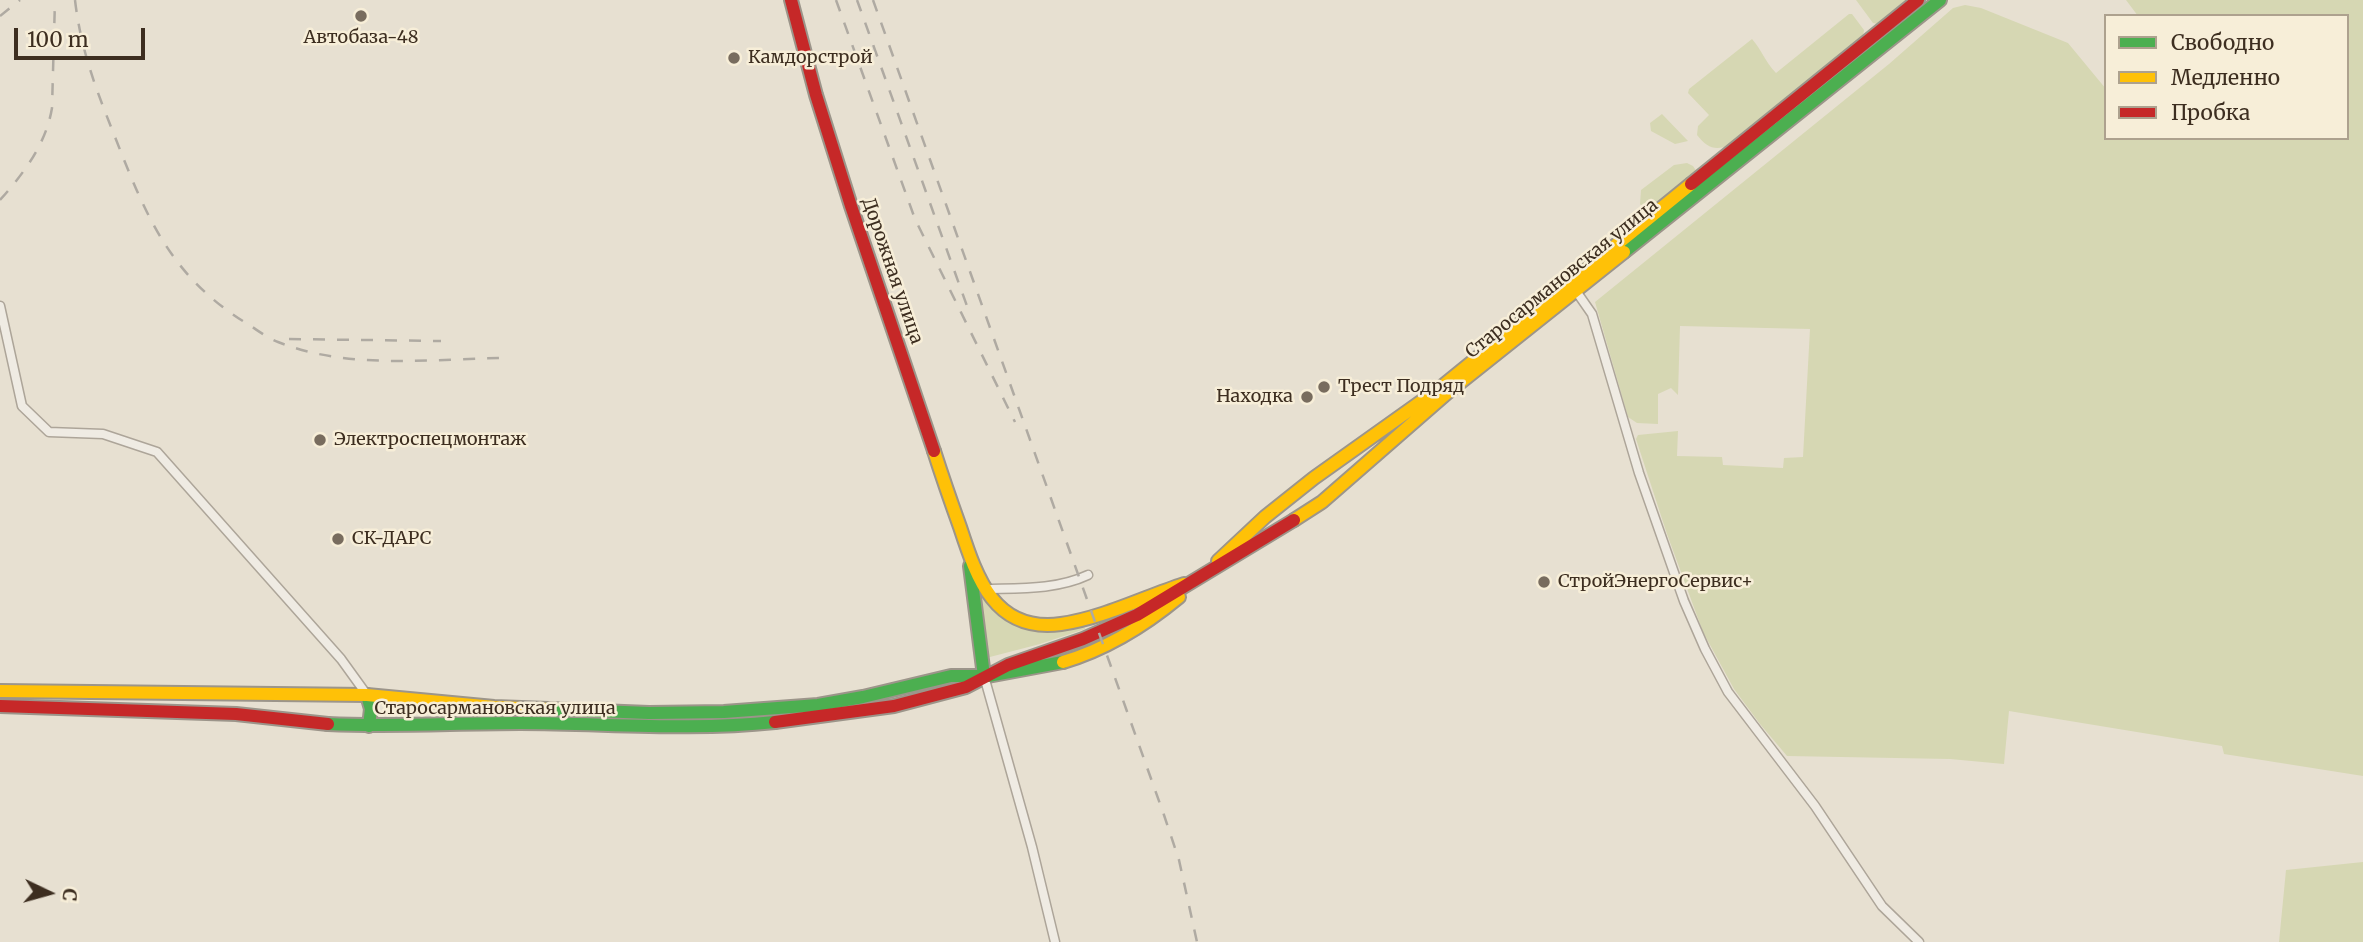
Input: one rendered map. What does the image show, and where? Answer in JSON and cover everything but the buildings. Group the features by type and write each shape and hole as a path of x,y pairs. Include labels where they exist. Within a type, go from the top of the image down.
{"main road":[{"name":"Дорожная улица","path":"790,0 843,181 968,552"},
{"name":"Старосармановская улица","path":"1201,578 1252,529 1314,478 1439,389 1918,0"},
{"name":"Старосармановская улица","path":"0,706 236,714 306,723 369,726 520,723 676,727 747,725 894,706 966,687 984,676 1034,655 1083,639 1137,615 1322,502 1447,393 1940,0"},
{"path":"1314,478 1309,493 1311,498 1322,502"},
{"path":"968,552 985,589 997,604 1027,622 1047,626 1069,623 1201,578"},
{"path":"968,552 984,676"},
{"name":"Старосармановская улица","path":"0,691 367,695 494,707 649,713 723,712 818,705 950,676 984,676"},
{"path":"367,695 371,709 369,726"}],"street":[{"path":"1576,291 1592,314 1639,473 1684,601 1705,649 1728,692 1815,806 1882,906 1919,942"},
{"path":"0,306 22,406 49,432 103,434 157,452 341,659 367,695"},
{"path":"985,589 1051,586 1088,575"},
{"path":"984,676 1032,847 1055,942"}],"green space":[{"path":"1856,0 1915,0 1882,25 1873,23"},
{"path":"2126,0 2363,0 2363,776 2224,754 2222,746 2009,711 2004,764 1950,759 1787,756 1734,689 1703,632 1636,439 1638,435 1678,431 1677,456 1722,457 1723,465 1783,468 1784,458 1803,457 1810,329 1680,326 1678,395 1671,388 1658,394 1658,424 1637,423 1628,417 1595,302 1889,64 1953,8 1965,5 1981,8 2068,43 2104,87 2104,140 2349,140 2349,14 2136,14"},
{"path":"1852,14 1864,30 1862,42 1733,144 1722,148 1713,147 1697,135 1698,126 1709,115 1688,93 1689,89 1752,39 1776,73"},
{"path":"1662,114 1688,141 1675,144 1651,131 1650,123"},
{"path":"1687,163 1697,172 1648,215 1640,204 1641,190 1674,165"},
{"path":"979,595 1003,616 1083,621 1085,629 986,658"},
{"path":"2363,862 2363,942 2279,942 2286,870"}],"railway":[{"path":"0,16 20,0"},
{"path":"0,200 33,157 49,121 52,108 55,0"},
{"path":"75,0 90,70 138,193 150,218 179,264 220,305 274,340 305,351 361,360 389,361 503,358"},
{"path":"836,0 915,219 1015,422"},
{"path":"857,0 967,306"},
{"path":"873,0 1164,815 1179,860 1197,942"},
{"path":"289,339 441,341"}],"traffic: fast":[{"path":"1624,252 1940,0"},
{"path":"970,566 984,676"},
{"path":"549,709 649,713 724,712 818,705 951,676 988,676 1063,662"},
{"path":"367,695 371,709 369,726"},
{"path":"328,724 679,726 775,722"}],"traffic: slow":[{"path":"1218,561 1265,517 1314,478 1439,389 1691,184"},
{"path":"1294,520 1322,502 1447,393 1624,252"},
{"path":"934,451 982,583 1005,611 1020,620 1038,625 1077,621 1184,584"},
{"path":"1063,662 1124,636 1179,597"},
{"path":"0,691 367,695 494,707 549,709"}],"traffic: jam":[{"path":"791,0 816,95 851,206 934,451"},
{"path":"1691,184 1918,0"},
{"path":"775,722 894,706 966,687 1008,665 1083,639 1137,615 1294,520"},
{"path":"0,706 236,714 328,724"}],"place":[{"name":"Автобаза-48","path":"361,16"},
{"name":"Камдорстрой","path":"734,58"},
{"name":"Трест Подряд","path":"1324,387"},
{"name":"Находка","path":"1307,397"},
{"name":"Электроспецмонтаж","path":"320,440"},
{"name":"СК-ДАРС","path":"338,539"},
{"name":"СтройЭнергоСервис+","path":"1544,582"}]}
